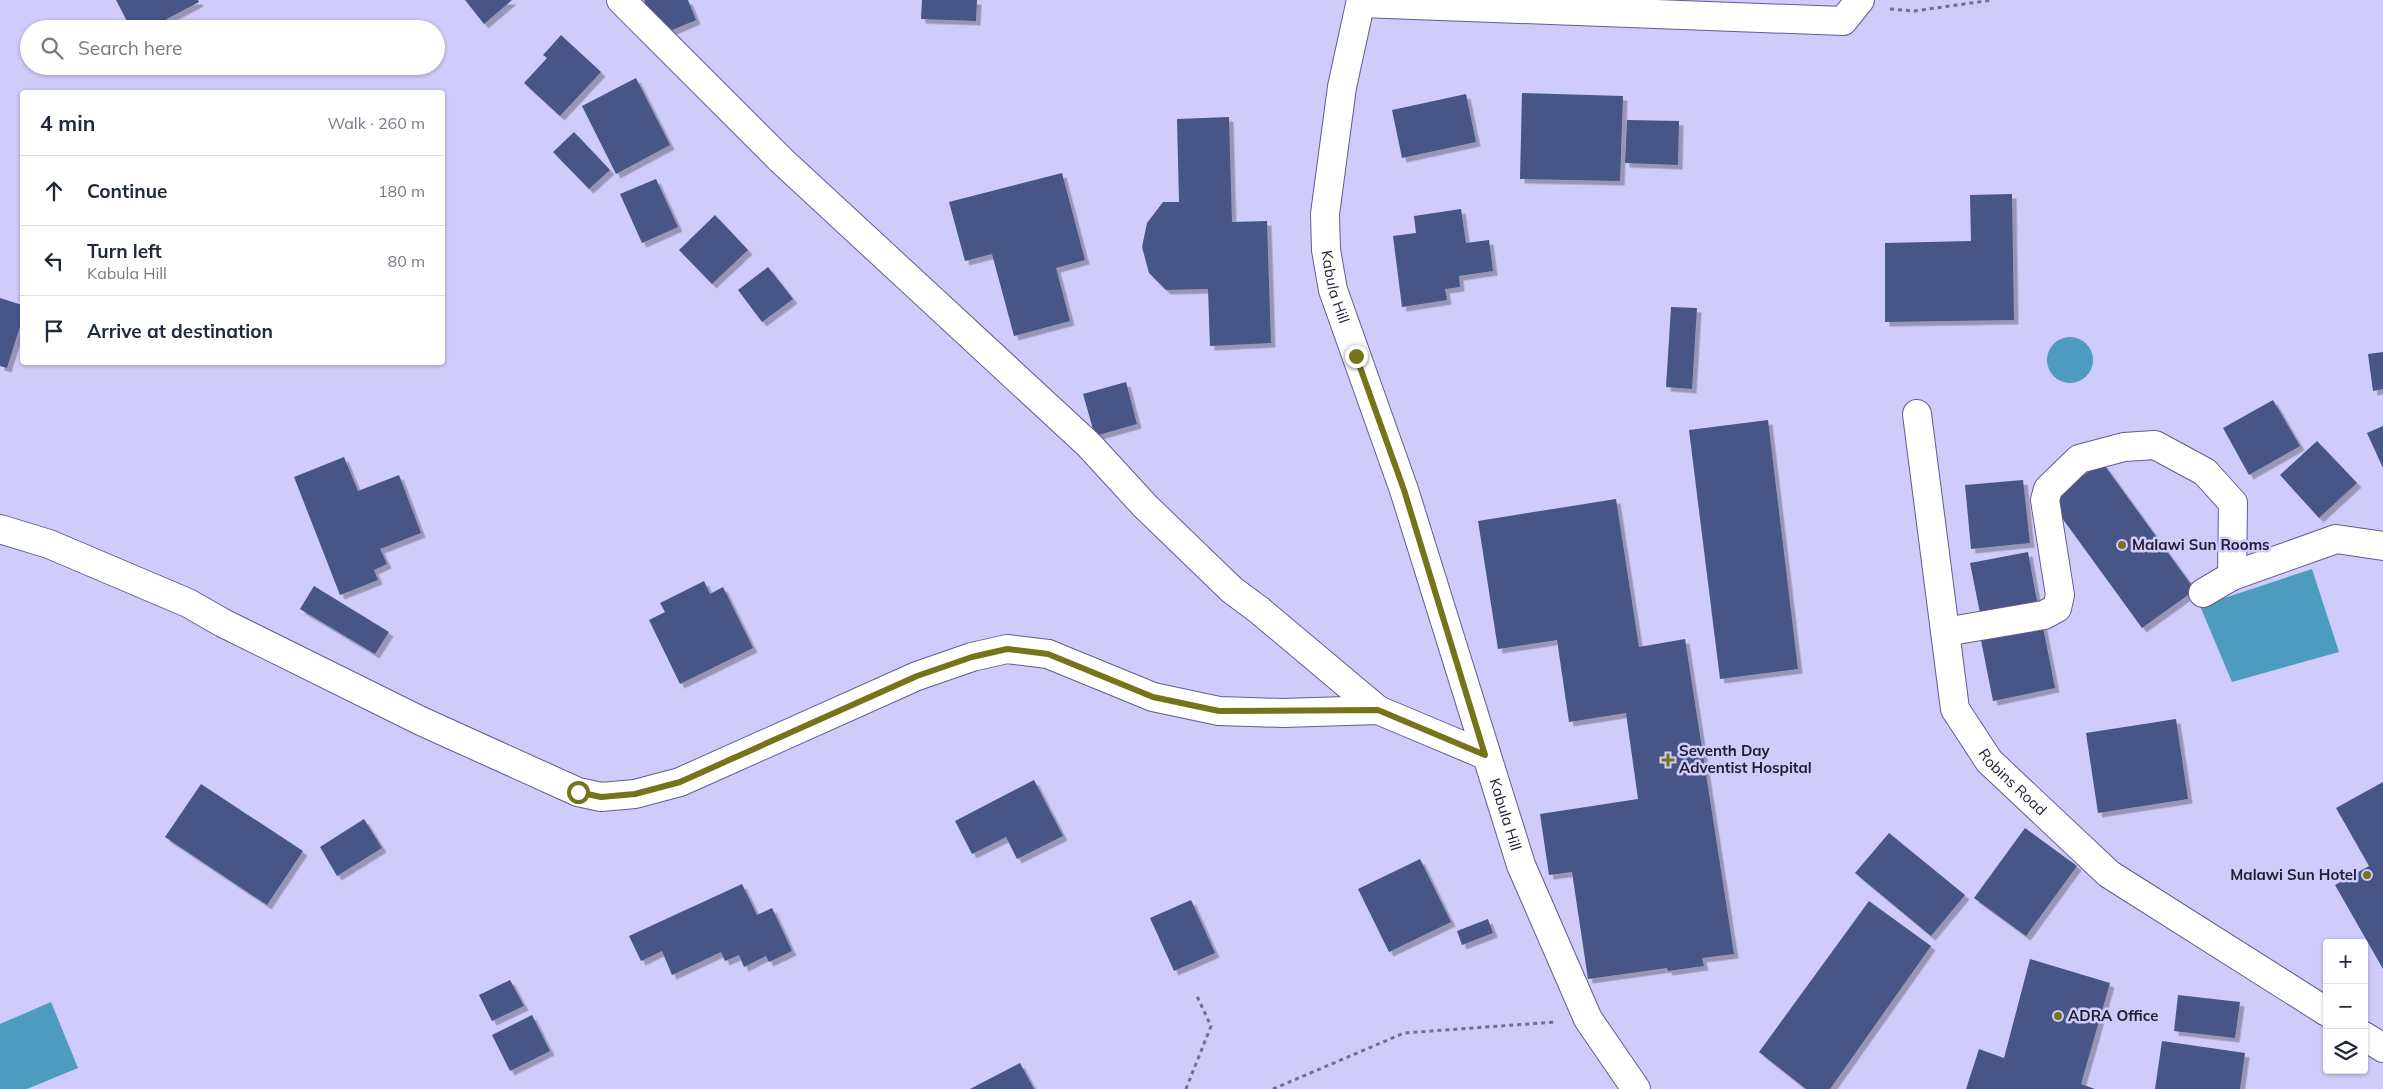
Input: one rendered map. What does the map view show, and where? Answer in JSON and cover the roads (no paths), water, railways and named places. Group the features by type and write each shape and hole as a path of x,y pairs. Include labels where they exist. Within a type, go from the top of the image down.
{"street":[{"path":"621,0 781,160 1090,445 1145,506 1232,590 1259,610 1378,710 1485,755"},
{"path":"1361,1 1844,21 1860,0"},
{"name":"Kabula Hill","path":"1361,1 1342,88 1325,214 1326,250 1333,290 1404,490 1485,755 1522,865 1588,1019 1636,1089"},
{"name":"Robins Road","path":"1917,414 1955,709 1989,761 2109,874 2323,1009"},
{"path":"1945,632 2044,615 2056,608 2060,595 2045,500 2048,489 2079,459 2124,447 2155,445 2205,472 2233,503 2232,576"},
{"path":"0,529 49,544 188,603 223,623 421,720 578,792 601,797 635,794 680,782 917,676 972,657 1007,649 1048,654 1153,697 1219,711 1378,710"},
{"path":"2203,593 2232,576 2336,540 2383,546"}],"water":[{"path":"2070,337 2083,341 2089,347 2093,360 2089,373 2083,379 2070,383 2057,379 2051,373 2047,360 2051,347 2057,341"},
{"path":"2312,569 2339,652 2232,682 2200,606"},
{"path":"51,1002 78,1068 27,1089 0,1089 0,1024"}],"place":[{"name":"Malawi Sun Rooms","path":"2122,545"},
{"name":"Seventh Day Adventist Hospital","path":"1668,760"},
{"name":"Malawi Sun Hotel","path":"2367,875"},
{"name":"ADRA Office","path":"2058,1016"}]}
